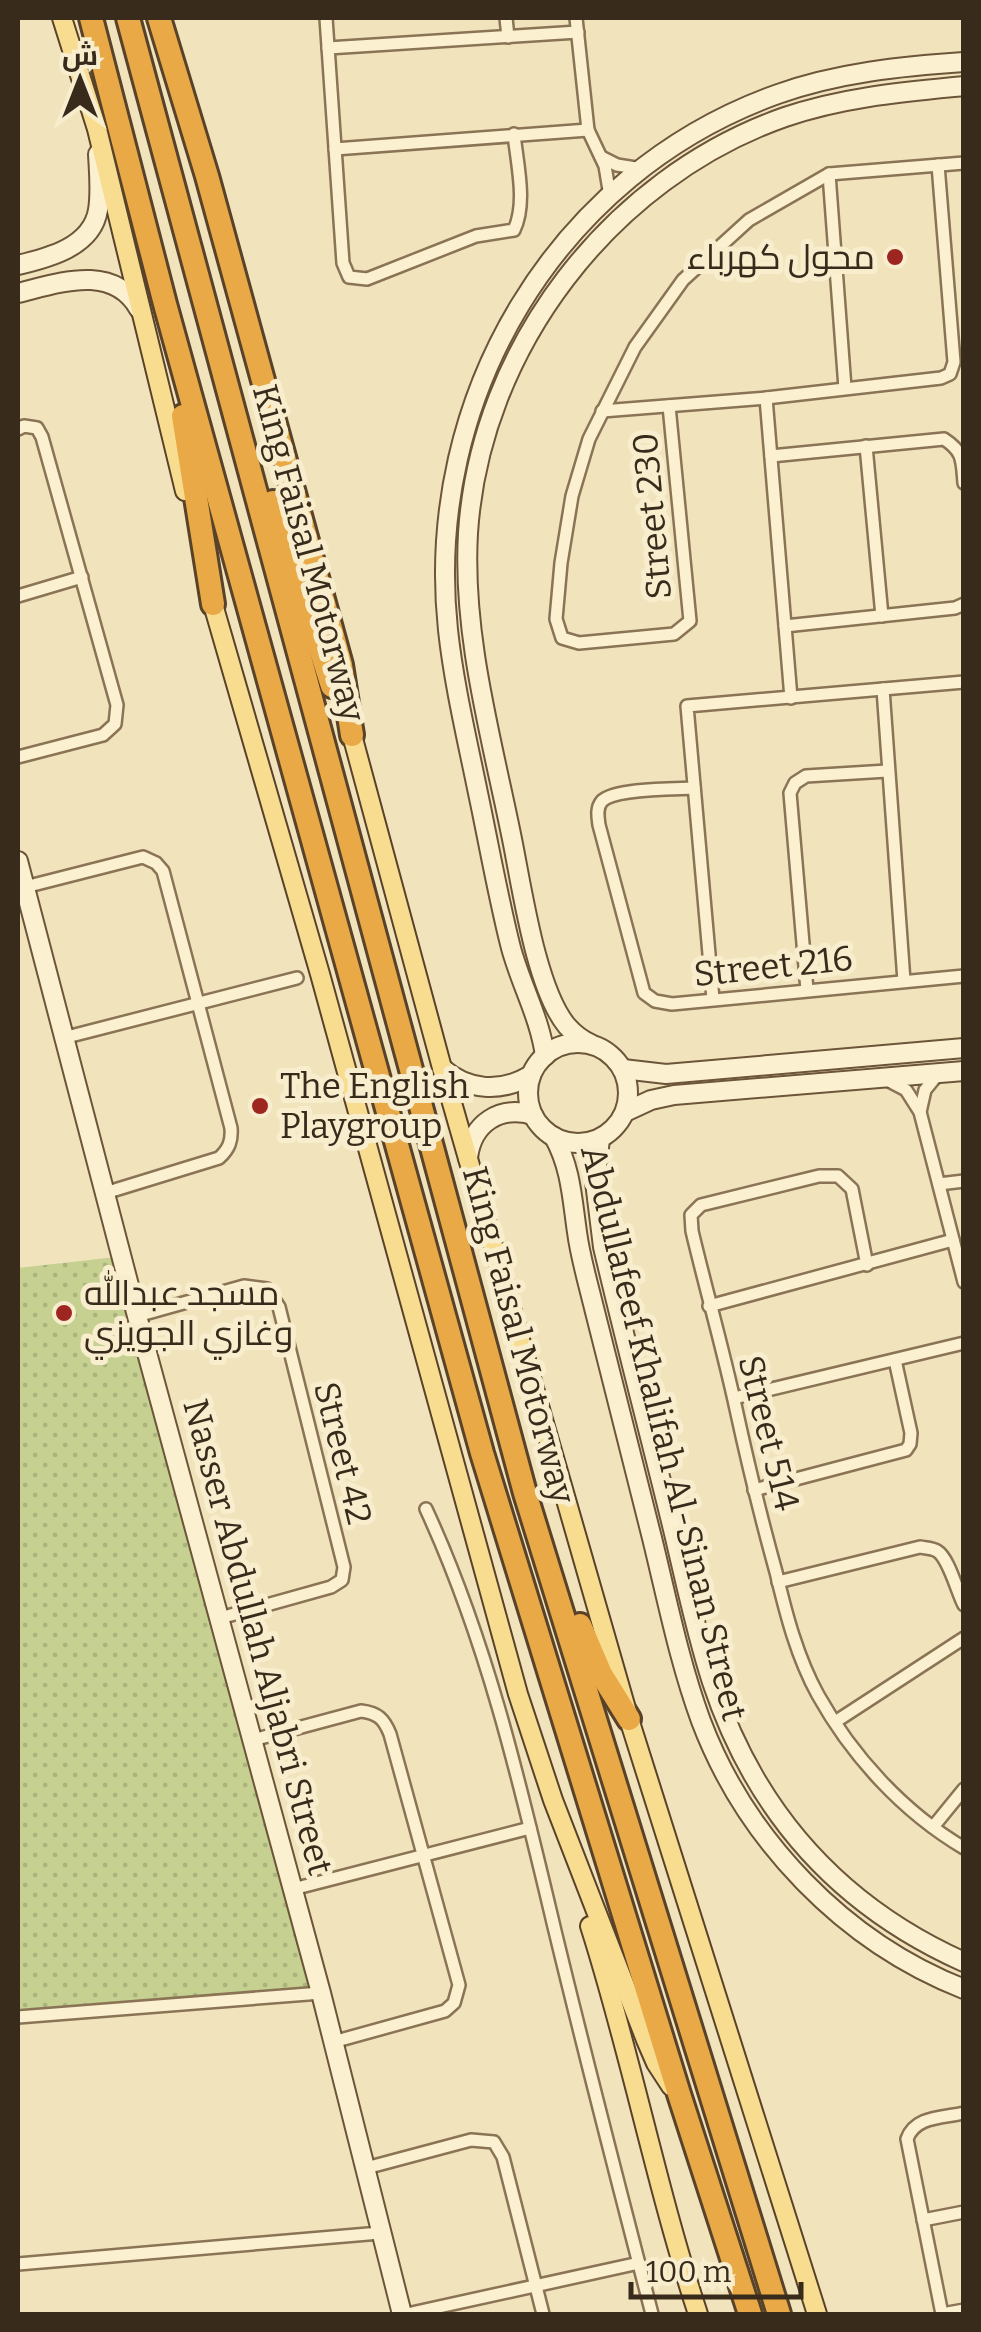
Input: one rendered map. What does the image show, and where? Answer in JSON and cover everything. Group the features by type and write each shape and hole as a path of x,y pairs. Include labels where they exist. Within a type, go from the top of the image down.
{"highway":[{"name":"King Faisal Motorway","path":"90,18 165,304 482,1452 750,2314"},
{"name":"King Faisal Motorway","path":"128,18 525,1494 779,2314"},
{"path":"159,18 212,194 341,665 352,735"},
{"path":"165,304 213,604"},
{"path":"223,368 244,414 326,670 352,735"},
{"path":"525,1494 553,1543 592,1655 629,1720"}],"main road":[{"name":"King Faisal Motorway","path":"62,18 98,129 213,604 320,974 502,1640 535,1747 650,2052 680,2094"},
{"name":"King Faisal Motorway","path":"352,735 442,1068 629,1720 817,2314"},
{"path":"573,1852 584,1905 698,2314"}],"street":[{"path":"326,18 343,262 350,278 367,279 476,236 514,230 520,205 514,134"},
{"path":"506,18 508,38"},
{"path":"576,18 588,130 608,176 610,196"},
{"path":"328,48 578,32"},
{"path":"545,1056 541,1031 510,945 457,690 446,603 445,531 451,486 478,387 502,334 548,262 610,196 706,126 738,109 803,86 882,70 964,62"},
{"path":"591,1044 562,1045 545,1056 531,1076 528,1096 538,1124 554,1137 577,1144 611,1132 625,1112 629,1090 623,1069 605,1050 571,1030 560,1016 537,954 475,654 468,534 478,465 499,396 531,329 574,268 628,210 691,163 738,136 806,110 873,96 964,86"},
{"path":"18,265 62,252 90,230 98,214 98,129"},
{"path":"335,149 588,130"},
{"path":"601,157 616,165 642,169"},
{"name":"Street 230","path":"669,406 690,622 674,634 579,643 562,638 556,619 560,563 572,496 589,439 635,348 683,280 749,220 829,174 964,163"},
{"path":"602,411 766,398 950,374 954,362 938,165"},
{"path":"829,174 845,388"},
{"path":"18,293 66,281 95,280 131,295 142,314"},
{"path":"766,398 791,698"},
{"path":"18,428 37,428 42,438 117,705 116,724 103,734 18,757"},
{"path":"771,456 944,439 956,446 962,456 964,483"},
{"path":"866,446 882,616"},
{"path":"18,596 82,577"},
{"path":"786,626 964,604"},
{"path":"713,1000 687,706 964,682"},
{"path":"883,689 904,981"},
{"path":"807,990 790,793 795,782 806,776 887,771"},
{"name":"Street 216","path":"694,788 616,794 603,800 597,810 644,993 655,1001 672,1004 964,976"},
{"path":"25,887 144,857 156,862 163,871 231,1128 228,1150 219,1158 105,1193"},
{"name":"Nasser Abdullah Aljabri Street","path":"18,860 334,2042 380,2233 405,2314"},
{"path":"64,1038 297,978"},
{"path":"623,1069 666,1074 964,1048"},
{"path":"442,1068 466,1083 485,1088 514,1084 531,1076"},
{"path":"625,1112 674,1095 964,1071"},
{"path":"920,1112 925,1090 939,1073"},
{"path":"883,1078 906,1090 920,1112 964,1282"},
{"path":"468,1158 475,1134 493,1117 517,1112 533,1115"},
{"name":"Abdullafeef Khalifah Al-Sinan Street","path":"554,1137 572,1182 587,1280 692,1697 718,1760 749,1814 794,1871 846,1920 909,1963 964,1989"},
{"name":"Abdullafeef Khalifah Al-Sinan Street","path":"600,1139 595,1182 604,1247 692,1608 723,1711 757,1782 783,1822 813,1857 862,1902 901,1930 964,1962"},
{"name":"Street 514","path":"867,1264 852,1189 838,1176 819,1176 701,1205 691,1216 778,1582 797,1648 816,1693 852,1748 882,1782 964,1848"},
{"path":"939,1184 964,1182"},
{"path":"710,1306 953,1240"},
{"name":"Street 42","path":"138,1316 244,1286 267,1289 279,1306 344,1567 342,1580 330,1587 220,1618"},
{"path":"734,1398 964,1343"},
{"path":"754,1490 906,1450 911,1433 895,1360"},
{"path":"426,1510 476,1632 530,1828 652,2314"},
{"path":"652,1538 669,1542 679,1580 692,1608"},
{"path":"778,1582 920,1547 932,1548 944,1558 964,1605"},
{"path":"835,1722 964,1638"},
{"path":"253,1740 362,1711 375,1712 385,1721 459,1986 454,2003 444,2011 334,2042"},
{"path":"934,1827 964,1789"},
{"path":"293,1890 530,1828"},
{"path":"18,2017 321,1993"},
{"path":"964,2114 920,2122 908,2134 942,2314 964,2310"},
{"path":"366,2168 471,2140 494,2142 502,2157 542,2314"},
{"path":"923,2220 964,2212"},
{"path":"18,2264 380,2233"},
{"path":"405,2314 639,2263"}],"green space":[{"path":"116,1257 321,1993 18,2017 18,1268"}],"place":[{"name":"محول كهرباء","path":"895,257"},
{"name":"The English Playgroup","path":"260,1106"},
{"name":"مسجد عبدالله وغازي الجويزي","path":"64,1313"}]}
